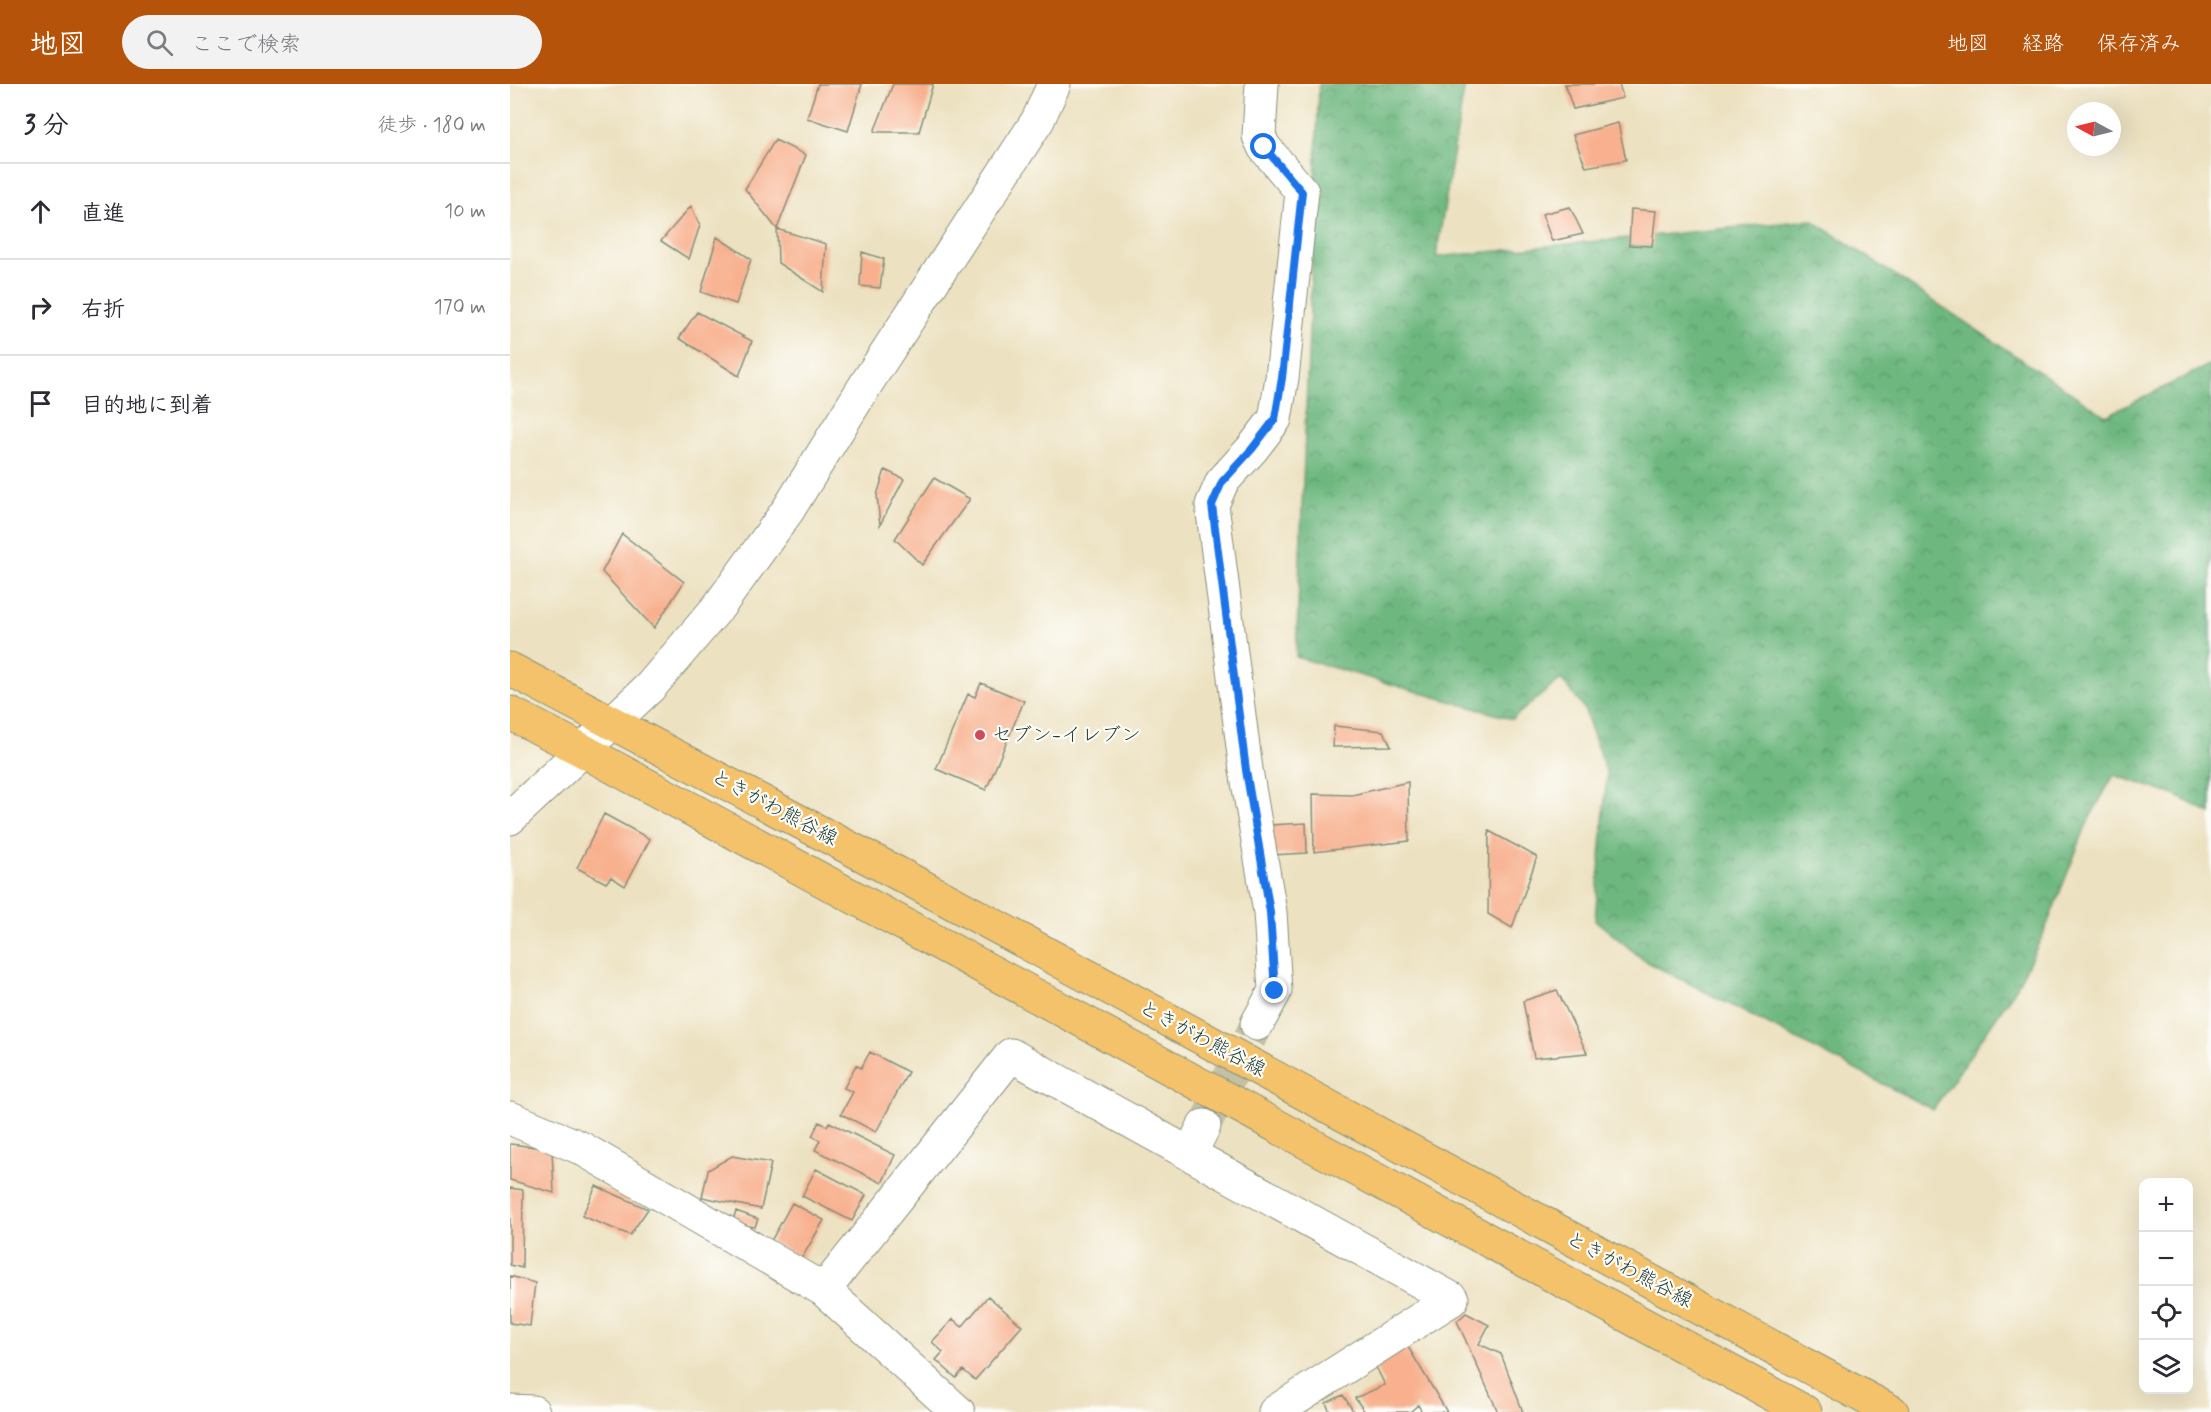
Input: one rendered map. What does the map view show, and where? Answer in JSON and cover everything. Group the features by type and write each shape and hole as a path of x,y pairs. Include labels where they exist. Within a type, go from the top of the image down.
{"main road":[{"name":"ときがわ熊谷線","path":"510,669 615,723 1892,1412"},
{"name":"ときがわ熊谷線","path":"510,713 582,750 1768,1400 1805,1412"}],"street":[{"path":"510,818 582,750 615,723 650,687 719,606 788,510 868,381 1038,120 1054,84"},
{"path":"1257,1024 1275,991 1270,912 1246,770 1212,505 1222,482 1275,419 1282,378 1302,192 1264,147 1259,136 1262,84"},
{"path":"824,1290 1011,1055 1197,1140 1452,1299 1275,1412"},
{"path":"510,1118 581,1148 824,1290 958,1412"},
{"path":"510,1411 533,1412"}],"green space":[{"path":"1319,84 1465,84 1436,257 1812,220 2106,416 2211,364 2211,814 2177,796 2114,775 2088,821 2043,935 2016,988 1933,1110 1644,960 1595,920 1607,775 1584,708 1561,679 1512,719 1296,657"}],"building":[{"path":"818,84 862,84 848,131 807,118"},
{"path":"893,84 933,84 919,132 874,132"},
{"path":"1565,84 1619,84 1623,98 1573,109"},
{"path":"1618,123 1626,160 1586,167 1573,135"},
{"path":"775,140 806,155 777,229 745,189"},
{"path":"691,206 700,225 689,259 661,241"},
{"path":"1570,207 1583,234 1552,241 1542,214"},
{"path":"1631,209 1656,211 1652,246 1629,245"},
{"path":"777,229 826,244 823,292 778,263"},
{"path":"717,237 751,259 736,304 701,292"},
{"path":"862,252 884,259 880,288 860,286"},
{"path":"697,312 752,341 739,376 679,338"},
{"path":"885,470 904,479 880,525 877,495"},
{"path":"934,478 970,499 922,565 895,539"},
{"path":"622,534 684,582 654,628 602,572"},
{"name":"セブン-イレブン","path":"981,683 1024,701 986,790 936,769 968,694 975,697"},
{"path":"1334,726 1383,731 1391,746 1333,747"},
{"path":"1408,782 1409,841 1314,852 1313,794 1352,795"},
{"path":"604,814 650,839 625,886 611,877 606,883 577,868"},
{"path":"1306,823 1307,853 1272,855 1270,825"},
{"path":"1489,831 1537,857 1512,928 1488,914"},
{"path":"1557,990 1587,1053 1534,1058 1523,1001"},
{"path":"870,1052 908,1072 876,1132 841,1114 853,1092 844,1088 856,1065 861,1068"},
{"path":"819,1122 827,1126 829,1122 895,1155 882,1183 815,1150 820,1140 812,1136"},
{"path":"510,1144 552,1149 554,1193 510,1180"},
{"path":"732,1156 771,1163 761,1209 702,1197 708,1170"},
{"path":"816,1169 866,1195 852,1221 802,1196"},
{"path":"596,1186 648,1209 630,1235 582,1216"},
{"path":"510,1188 523,1190 522,1268 510,1265"},
{"path":"792,1203 824,1220 802,1258 771,1241"},
{"path":"736,1211 758,1219 755,1227 732,1223"},
{"path":"510,1276 535,1283 530,1326 510,1323"},
{"path":"988,1296 1022,1326 975,1380 963,1370 956,1378 936,1360 943,1352 932,1342 953,1319 962,1327"},
{"path":"1466,1313 1489,1325 1479,1344 1501,1354 1523,1412 1498,1412 1457,1321"},
{"path":"1404,1340 1447,1412 1422,1412 1418,1405 1410,1412 1365,1412 1355,1398 1385,1385 1373,1361"},
{"path":"1343,1395 1354,1412 1330,1412 1326,1403"}],"tunnel":[{"path":"1204,1126 1257,1024"}],"place":[{"name":"セブン-イレブン","path":"980,735"}],"route":[{"path":"1264,147 1302,192 1282,378 1275,419 1222,482 1212,505 1246,770 1270,912 1275,991"}]}
